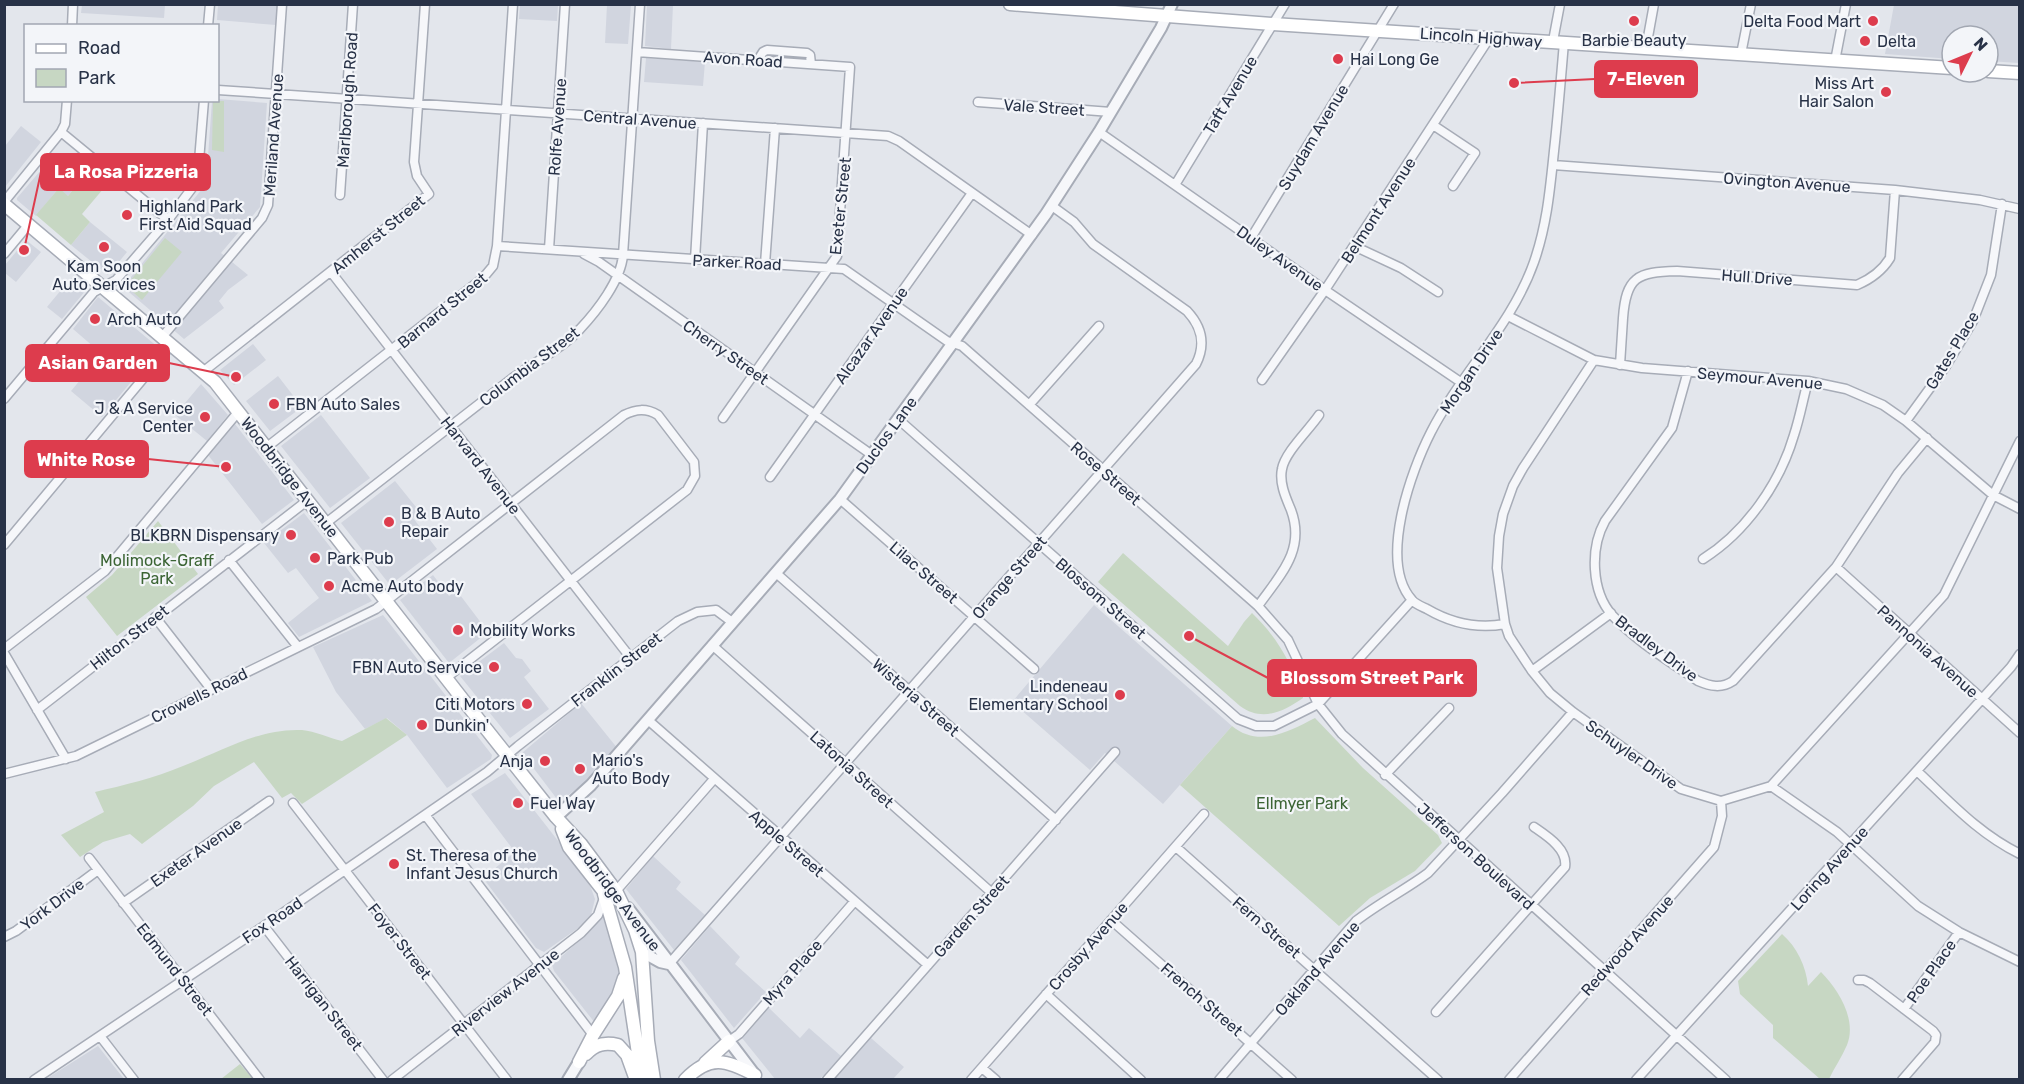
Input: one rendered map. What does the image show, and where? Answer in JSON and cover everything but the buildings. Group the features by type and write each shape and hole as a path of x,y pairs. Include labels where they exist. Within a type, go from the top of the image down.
{"main road":[{"name":"Lincoln Highway","path":"1010,4 1170,10 1273,24 1940,67"},
{"path":"2000,72 2019,73"},
{"name":"Woodbridge Avenue","path":"4,203 204,371 239,411 556,817 569,847 610,893"},
{"path":"610,893 633,942 642,952 648,1041 654,1080"},
{"path":"610,893 625,968 642,1080"},
{"path":"579,1062 618,996 625,968"},
{"path":"685,1080 729,1041"},
{"path":"579,1062 590,1050 599,1045 618,1045 625,1051 636,1080"},
{"path":"704,1064 726,1063 756,1077"}],"street":[{"path":"72,24 73,4"},
{"path":"208,24 210,4"},
{"name":"Meriland Avenue","path":"4,545 167,340 265,212 269,197 282,4"},
{"name":"Marlborough Road","path":"340,195 353,4"},
{"name":"Amherst Street","path":"204,371 429,194 420,183 415,169 425,4"},
{"name":"Barnard Street","path":"267,447 489,272 496,259 513,4"},
{"name":"Rolfe Avenue","path":"549,249 565,4"},
{"name":"Columbia Street","path":"326,523 533,363 576,334 618,276 623,255 640,4"},
{"name":"Taft Avenue","path":"1175,185 1285,4"},
{"name":"Suydam Avenue","path":"1251,238 1394,4"},
{"name":"Morgan Drive","path":"1412,600 1400,575 1396,556 1403,511 1414,472 1431,431 1508,316 1533,265 1543,237 1552,165 1560,4"},
{"path":"1646,48 1654,4"},
{"path":"1741,54 1750,4"},
{"path":"1835,61 1846,4"},
{"name":"Duclos Lane","path":"556,817 591,785 840,499 1052,206 1099,132 1170,10"},
{"name":"Belmont Avenue","path":"1262,380 1325,290 1490,37"},
{"name":"Avon Road","path":"637,52 850,67"},
{"name":"Exeter Street","path":"723,418 837,256 850,67"},
{"name":"Central Avenue","path":"219,90 894,138 1032,235"},
{"path":"4,203 61,132 65,124 67,102"},
{"path":"4,399 94,292 116,280 168,220 195,184 198,177 204,102"},
{"name":"Vale Street","path":"978,102 1111,112"},
{"path":"695,260 703,123"},
{"path":"1432,126 1475,153 1453,186"},
{"path":"765,264 775,128"},
{"path":"61,132 168,220"},
{"name":"Duley Avenue","path":"1099,132 1462,383"},
{"name":"Ovington Avenue","path":"1552,165 1895,190 2002,204 2019,209"},
{"name":"Hull Drive","path":"1620,365 1624,298 1629,285 1640,277 1656,272 1677,271 1857,285 1868,281 1885,266 1890,258 1895,190"},
{"name":"Alcazar Avenue","path":"770,477 972,193"},
{"name":"Gates Place","path":"1906,421 1946,366 1973,321 1991,275 2002,204"},
{"name":"Orange Street","path":"669,964 1196,364 1201,354 1202,336 1199,326 1187,311 1093,243 1074,222 1052,206"},
{"path":"4,254 29,225"},
{"name":"Parker Road","path":"497,246 831,267 846,270 954,344"},
{"path":"1354,246 1401,268 1438,292"},
{"name":"Cherry Street","path":"579,251 598,262 872,455"},
{"name":"Harvard Avenue","path":"332,272 630,657"},
{"name":"Seymour Avenue","path":"1508,316 1594,360 1620,365 1808,381 1846,389 1883,405 1927,438 1993,495 2019,509"},
{"path":"1029,405 1100,327"},
{"name":"Rose Street","path":"954,344 962,346 1258,606"},
{"name":"Schuyler Drive","path":"1594,360 1523,468 1513,486 1503,514 1497,568 1505,624 1509,636 1532,671 1550,693 1573,712 1681,789 1721,801"},
{"name":"Bradley Drive","path":"1688,371 1672,428 1599,531 1595,562 1597,581 1611,614 1637,638 1698,681 1708,685 1726,685 1733,681 1836,567 1893,479 1927,438"},
{"path":"1703,559 1717,550 1758,509 1794,437 1808,381"},
{"path":"66,759 4,651 105,571 239,411"},
{"name":"Crowells Road","path":"4,774 66,759 376,609 631,412 652,411 663,420 694,462 693,482 687,490 571,581"},
{"path":"1258,606 1284,570 1296,543 1296,526 1284,491 1282,470 1290,453 1319,416"},
{"name":"Blossom Street","path":"898,419 1238,719 1256,726 1274,726 1318,704"},
{"path":"1721,801 1771,786 1944,595 2019,441"},
{"name":"Lilac Street","path":"840,499 1034,669"},
{"name":"Hilton Street","path":"37,710 154,617 308,500"},
{"path":"229,560 298,647"},
{"name":"Pannonia Avenue","path":"1836,567 2019,733"},
{"name":"Wisteria Street","path":"776,573 1056,820"},
{"path":"446,678 571,581"},
{"path":"1318,704 1412,600 1441,617 1458,622 1480,626 1505,624"},
{"name":"Jefferson Boulevard","path":"1258,606 1288,640 1318,704 1342,734 1726,1080"},
{"name":"Franklin Street","path":"507,756 678,621 697,612 716,610 732,622"},
{"path":"1532,671 1611,614"},
{"path":"154,617 211,689"},
{"name":"Latonia Street","path":"712,645 992,893"},
{"name":"Loring Avenue","path":"1636,1080 2011,667 2019,654"},
{"path":"1385,775 1449,708"},
{"name":"Oakland Avenue","path":"1219,1080 1356,921 1428,873 1573,712"},
{"name":"Apple Street","path":"648,720 928,965"},
{"name":"Garden Street","path":"827,1080 1115,752"},
{"name":"Fox Road","path":"34,1080 426,816 507,756"},
{"path":"1917,771 1966,818 1996,842 2019,854"},
{"name":"Riverview Avenue","path":"392,1080 592,924 610,893 714,778"},
{"path":"1771,786 1837,832 1918,906 1959,932 2019,962"},
{"name":"Exeter Avenue","path":"123,903 269,801"},
{"name":"Redwood Avenue","path":"1509,1080 1714,847 1722,816 1721,801"},
{"name":"Foyer Street","path":"293,803 507,1080"},
{"name":"Crosby Avenue","path":"971,1080 1204,814"},
{"path":"426,816 593,1035"},
{"path":"1436,1012 1565,867 1566,860 1556,843 1534,827"},
{"name":"Fern Street","path":"1176,847 1438,1080"},
{"name":"Edmund Street","path":"89,858 260,1080"},
{"name":"York Drive","path":"4,937 16,931 98,870"},
{"name":"Woodbridge Avenue","path":"610,893 669,964 756,1077"},
{"name":"Myra Place","path":"729,1041 739,1034 854,902"},
{"name":"French Street","path":"1111,920 1292,1080"},
{"name":"Harrigan Street","path":"264,926 383,1080"},
{"name":"Poe Place","path":"1904,1009 1959,932"},
{"name":"Woodbridge Avenue","path":"642,952 660,962 669,964"},
{"path":"1858,980 1870,983 1936,1035 1935,1042 1902,1080"},
{"path":"1046,994 1141,1080"},
{"path":"100,1036 134,1080"},
{"path":"568,1080 579,1062"},
{"path":"982,1068 996,1080"}],"shaded area":[{"path":"82,5 165,5 164,18 81,13"},
{"path":"218,5 278,5 276,25 217,20"},
{"path":"520,5 558,5 557,21 519,19"},
{"path":"607,5 631,5 628,44 605,43"},
{"path":"647,5 673,5 671,49 645,46"},
{"path":"1894,5 2019,5 2019,63 2000,62 2000,24 1940,24 1940,58 1885,54"},
{"path":"646,58 705,62 703,86 644,82"},
{"path":"219,99 267,103 260,207 221,253 248,275 228,290 219,301 224,308 184,339 123,287 206,184 212,102 219,102"},
{"path":"21,126 41,142 5,187 5,146"},
{"path":"47,163 76,186 68,196 58,189 36,216 17,198"},
{"path":"90,222 127,252 108,275 71,245"},
{"path":"26,240 41,252 16,282 5,273 5,265"},
{"path":"71,278 86,290 62,319 47,307"},
{"path":"98,297 159,348 102,417 71,391 102,354 73,329"},
{"path":"253,344 266,360 234,385 220,370"},
{"path":"278,376 302,407 270,431 246,401"},
{"path":"201,384 228,415 207,441 175,415"},
{"path":"321,415 370,478 330,508 281,446"},
{"path":"235,424 294,500 262,524 208,455"},
{"path":"395,481 420,512 413,518 437,549 390,585 341,523"},
{"path":"304,513 372,601 299,637 288,623 319,598 296,568 288,573 264,543"},
{"path":"433,575 449,596 457,591 488,632 449,663 400,600"},
{"path":"1094,605 1232,726 1163,804 1105,753 1090,770 1012,702"},
{"path":"383,615 492,755 491,759 447,788 407,735 387,718 365,729 336,692 313,647"},
{"path":"504,643 516,658 522,659 531,671 524,677 549,709 510,738 460,676"},
{"path":"581,703 618,749 587,781 567,796 557,799 522,753"},
{"path":"505,773 580,869 595,899 591,915 584,924 544,952 536,948 483,878 515,852 471,794"},
{"path":"653,856 681,882 676,889 705,915 674,950 626,889"},
{"path":"605,913 620,978 619,988 595,1023 554,971 552,965 590,931"},
{"path":"710,926 740,957 735,964 766,992 734,1028 681,960"},
{"path":"769,1008 800,1038 809,1028 841,1056 820,1079 775,1079 742,1038"},
{"path":"871,1038 904,1067 893,1079 835,1079"},
{"path":"98,1046 124,1079 46,1079"}],"green space":[{"path":"224,101 224,152 212,150 213,102"},
{"path":"91,167 109,182 82,214 90,222 71,245 36,215 59,188 68,196"},
{"path":"165,238 182,252 142,300 126,286"},
{"name":"Molimock-Graff Park","path":"158,521 198,574 117,636 86,597 112,575"},
{"path":"1123,553 1228,646 1252,613 1282,650 1303,693 1303,698 1272,713 1256,713 1240,706 1098,582"},
{"path":"386,718 407,735 302,804 291,793 282,798 254,762 214,786 193,806 142,844 130,834 103,842 80,857 61,835 104,812 95,792 161,774 241,742 271,733 302,730 342,741"},
{"name":"Ellmyer Park","path":"1315,718 1363,768 1438,835 1442,843 1415,871 1370,898 1339,926 1180,785 1232,726 1242,733 1253,736 1274,736"},
{"path":"1782,934 1800,957 1808,986 1821,972 1840,996 1848,1016 1850,1026 1847,1045 1829,1079 1820,1079 1773,1038 1773,1025 1740,994 1738,981"},
{"path":"240,1064 253,1079 221,1079"}],"place":[{"name":"Barbie Beauty","path":"1634,21"},
{"name":"Delta Food Mart","path":"1873,21"},
{"name":"Delta","path":"1865,41"},
{"name":"Hai Long Ge","path":"1338,59"},
{"name":"7-Eleven","path":"1514,83"},
{"name":"Miss Art Hair Salon","path":"1886,92"},
{"name":"Highland Park First Aid Squad","path":"127,215"},
{"name":"Kam Soon Auto Services","path":"104,247"},
{"name":"La Rosa Pizzeria","path":"24,250"},
{"name":"Arch Auto","path":"95,319"},
{"name":"Asian Garden","path":"236,377"},
{"name":"FBN Auto Sales","path":"274,404"},
{"name":"J & A Service Center","path":"205,417"},
{"name":"White Rose","path":"226,467"},
{"name":"B & B Auto Repair","path":"389,522"},
{"name":"BLKBRN Dispensary","path":"291,535"},
{"name":"Park Pub","path":"315,558"},
{"name":"Acme Auto body","path":"329,586"},
{"name":"Mobility Works","path":"458,630"},
{"name":"Blossom Street Park","path":"1189,636"},
{"name":"FBN Auto Service","path":"494,667"},
{"name":"Lindeneau Elementary School","path":"1120,695"},
{"name":"Citi Motors","path":"527,704"},
{"name":"Dunkin'","path":"422,725"},
{"name":"Anja","path":"545,761"},
{"name":"Mario's Auto Body","path":"580,769"},
{"name":"Fuel Way","path":"518,803"},
{"name":"St. Theresa of the Infant Jesus Church","path":"394,864"}]}
